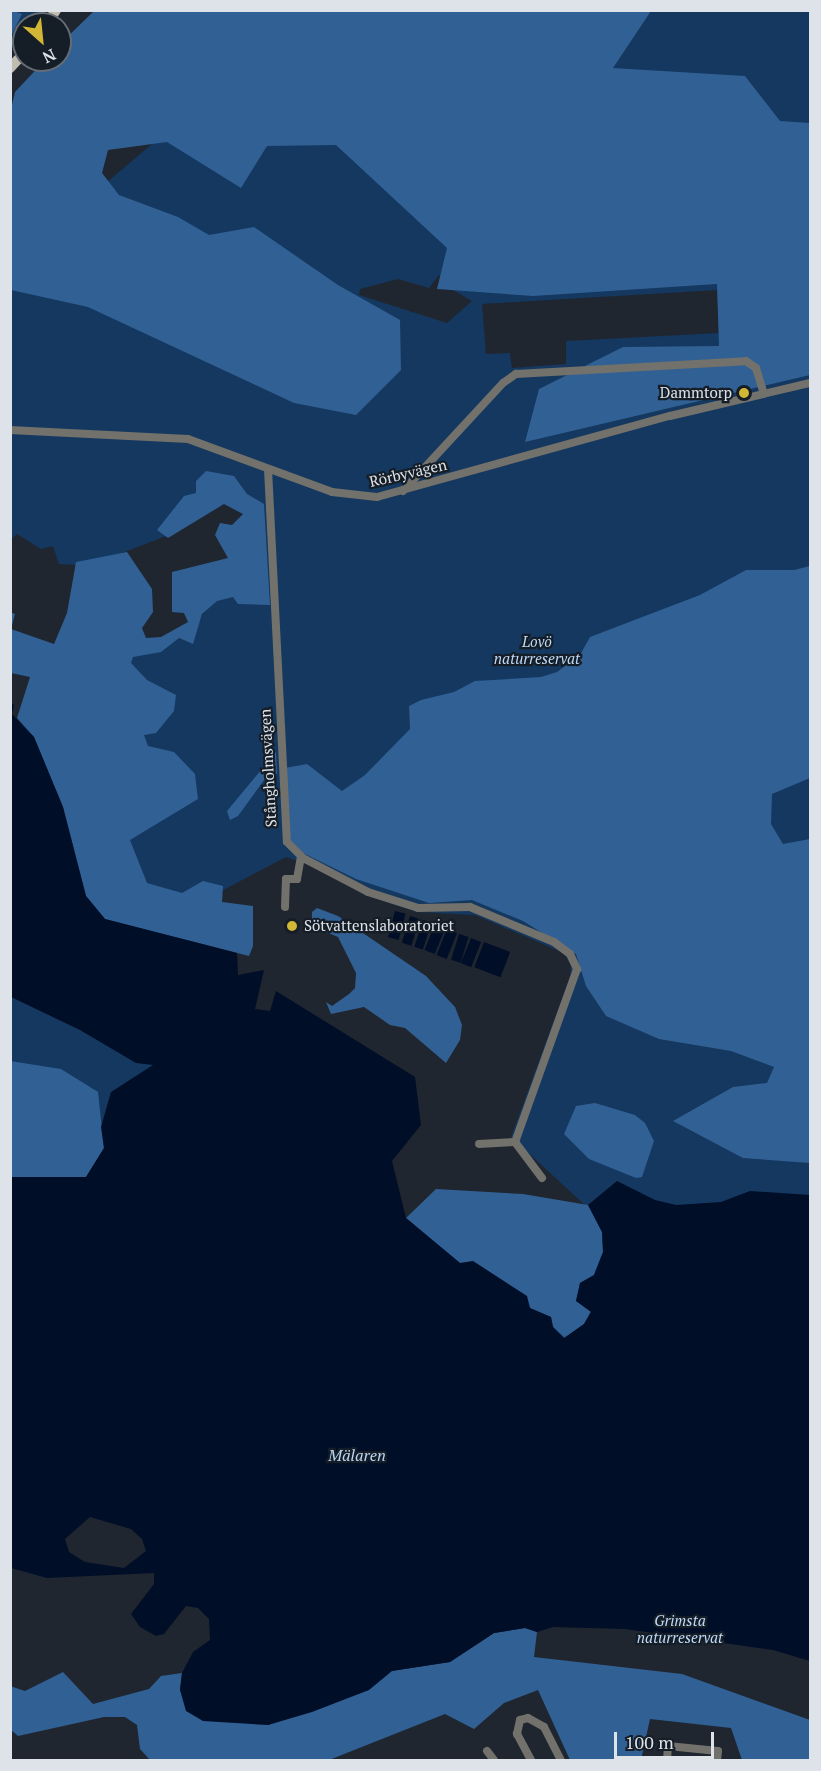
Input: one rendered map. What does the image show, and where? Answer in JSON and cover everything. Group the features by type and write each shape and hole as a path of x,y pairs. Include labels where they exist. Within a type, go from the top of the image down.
{"street":[{"path":"402,492 503,383 516,374 746,361 756,368 764,394"},
{"name":"Rörbyvägen","path":"10,430 188,439 268,469 355,497 402,492 573,441 810,383"},
{"name":"Stångholmsvägen","path":"268,469 283,815 287,842 301,856 368,892 418,908 470,907 554,942 570,954 576,969 515,1142"},
{"path":"285,907 286,879 297,879 301,856"},
{"path":"479,1144 515,1142 542,1178"},
{"path":"531,1761 517,1734 520,1720 528,1718 544,1727 561,1761"},
{"path":"667,1761 668,1746 718,1751 717,1761"},
{"path":"487,1751 494,1761"}],"green space":[{"path":"11,11 42,11 12,12 11,49"},
{"name":"Lovö naturreservat","path":"308,11 810,11 810,1425 11,1371 10,735 62,685 76,565 59,564 53,546 41,549 17,534 11,539 11,264","holes":["439,275 453,290 472,301 447,323 359,295 360,289 398,279 429,288","717,290 719,333 566,341 566,364 512,368 510,353 486,354 482,304","191,498 262,504 188,642 179,638 125,649 122,553 166,536","286,857 324,870 364,895 418,912 475,915 564,953 571,965 570,977 511,1137 587,1207 400,1235 161,958 206,899"]}],"shaded area":[{"path":"11,10 16,12 12,12 11,34"},
{"path":"94,11 651,11 613,68 745,76 780,121 810,123 810,375 525,442 539,389 623,347 719,346 717,284 533,296 437,289 447,248 336,145 267,146 241,188 167,142 108,150 102,173 119,195 178,217 209,235 254,227 338,285 400,320 401,370 356,415 294,403 88,307 11,290 10,113 15,92 34,72 72,72 72,32"},
{"path":"206,471 234,476 247,494 264,504 270,605 238,604 233,597 217,601 202,614 193,644 179,638 161,652 133,657 131,663 147,680 176,695 174,711 156,733 144,735 148,746 174,752 195,774 198,799 130,840 147,883 182,893 203,881 223,886 222,902 253,906 253,946 249,956 105,919 86,896 63,807 34,737 17,718 30,677 11,673 10,612 15,614 11,629 54,644 67,613 76,562 127,552 152,589 153,612 142,628 146,638 161,637 188,622 184,613 172,612 172,572 228,558 215,535 220,523 232,525 243,514 224,504 168,538 157,530 184,496 196,493 196,481"},
{"path":"810,566 810,778 772,794 771,824 783,844 810,839 810,1163 743,1158 673,1121 733,1087 767,1083 774,1067 731,1051 659,1039 606,1016 586,986 576,954 523,921 472,900 429,903 356,879 303,853 288,838 285,768 307,764 342,791 365,775 410,729 409,706 421,700 454,692 475,681 541,677 557,672 580,655 590,637 700,595 746,570 794,570"},
{"path":"276,752 277,774 267,776 238,816 230,820 227,811"},
{"path":"317,908 338,916 426,976 455,1007 462,1025 460,1040 446,1063 405,1028 390,1025 364,1007 331,1014 326,1002 332,1006 349,994 355,988 356,973 338,937 312,926 312,912"},
{"path":"10,1061 61,1069 98,1092 104,1148 86,1177 11,1177"},
{"path":"595,1103 635,1115 645,1123 654,1141 642,1177 636,1178 589,1159 564,1134 576,1106"},
{"path":"436,1189 523,1194 588,1205 602,1232 603,1252 594,1275 580,1283 576,1301 591,1311 584,1324 565,1338 553,1327 551,1317 530,1308 460,1263 406,1218"},
{"path":"525,1628 537,1632 534,1657 682,1674 810,1720 810,1760 742,1760 731,1728 650,1719 641,1760 570,1760 538,1690 504,1703 474,1729 445,1714 329,1760 150,1760 140,1749 137,1725 125,1717 104,1717 18,1736 11,1730 10,1686 25,1691 63,1672 93,1704 149,1689 161,1676 182,1673 180,1690 186,1699 268,1725 368,1690 391,1671 450,1662 494,1633"}],"water":[{"name":"Mälaren","path":"11,703 14,705 12,714 34,737 63,807 86,896 105,919 237,953 238,975 264,970 255,1009 270,1011 276,991 415,1077 421,1125 392,1161 406,1218 460,1263 473,1261 527,1296 530,1308 551,1317 553,1327 564,1338 584,1324 591,1312 576,1301 580,1283 594,1275 603,1252 602,1232 588,1205 617,1181 655,1200 676,1205 721,1202 750,1191 810,1195 810,1661 773,1650 625,1629 553,1627 537,1632 525,1628 494,1633 450,1662 392,1671 369,1690 312,1712 268,1725 203,1721 186,1711 180,1690 182,1673 193,1652 210,1640 209,1619 198,1608 186,1606 164,1634 156,1636 140,1627 131,1614 154,1584 154,1573 47,1578 11,1568 11,1177 86,1177 104,1148 101,1127 111,1092 153,1065 136,1063 80,1030 11,997","holes":["90,1517 131,1529 142,1539 146,1551 124,1568 85,1562 69,1552 65,1539"]},
{"path":"395,911 406,914 399,940 388,937"},
{"path":"410,916 420,919 411,946 402,943"},
{"path":"423,920 432,923 423,949 414,947"},
{"path":"435,924 445,928 435,954 425,950"},
{"path":"447,929 457,933 447,959 437,955"},
{"path":"459,934 469,937 461,963 451,960"},
{"path":"471,938 481,942 471,967 461,963"},
{"path":"484,942 510,952 500,977 474,967"}],"place":[{"name":"Dammtorp","path":"744,393"},
{"name":"Sötvattenslaboratoriet","path":"292,926"}],"park label":[{"name":"Grimsta naturreservat","path":"680,1628"}]}
